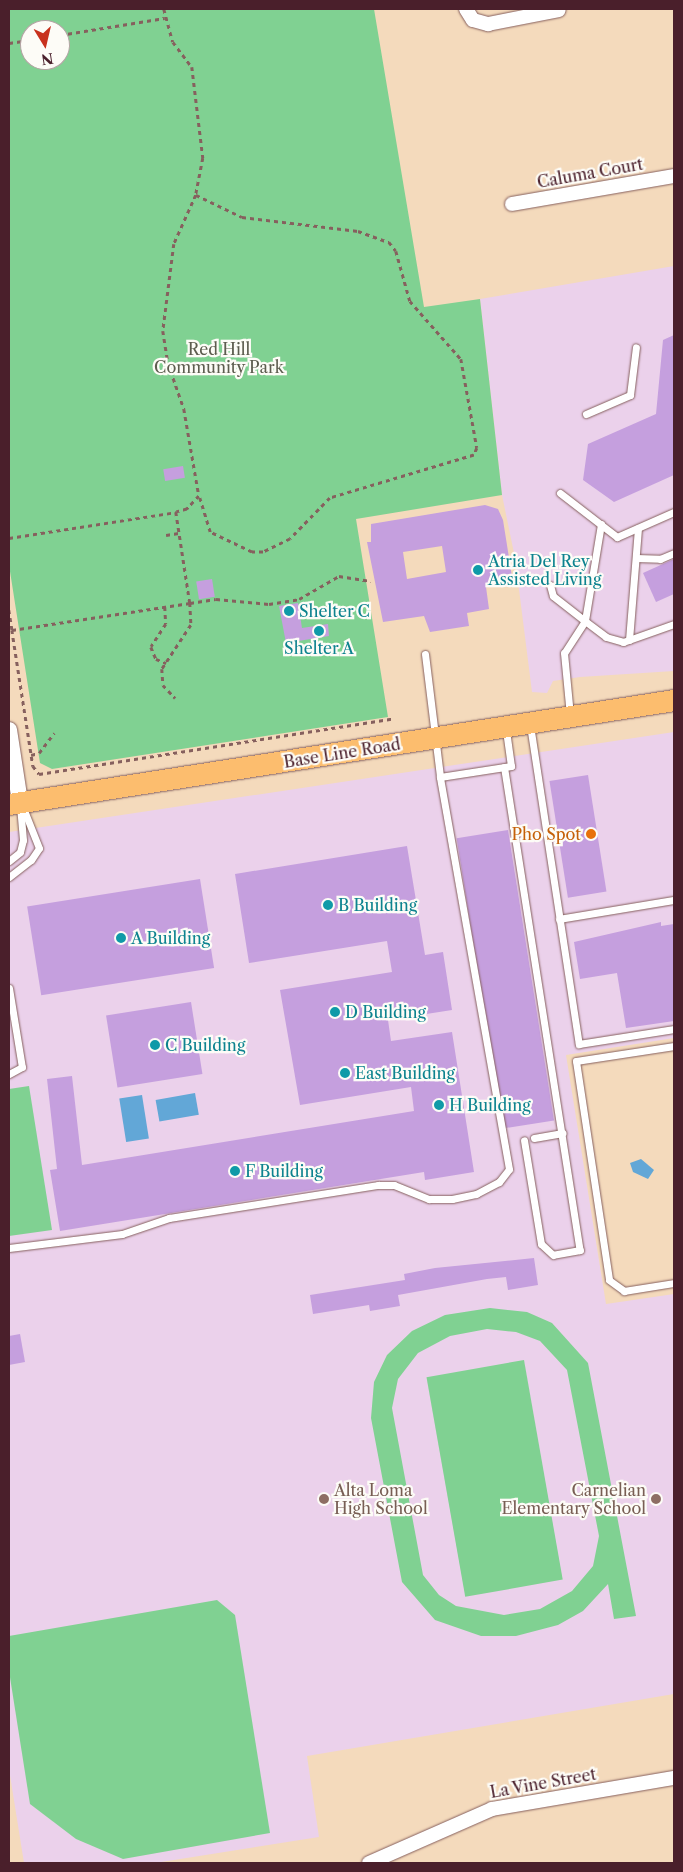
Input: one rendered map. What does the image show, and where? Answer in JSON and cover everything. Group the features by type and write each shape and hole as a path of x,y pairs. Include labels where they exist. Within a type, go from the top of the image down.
{"main road":[{"name":"Base Line Road","path":"14,803 674,700"}],"street":[{"path":"470,14 488,24 560,10"},
{"name":"Caluma Court","path":"512,204 674,176"},
{"path":"9,730 14,803"},
{"name":"La Vine Street","path":"375,1862 492,1808 674,1778"}],"lane":[{"path":"586,414 630,395 636,347"},
{"path":"560,493 616,537 674,512"},
{"path":"570,717 564,653 585,621 601,524"},
{"path":"629,640 638,528"},
{"path":"636,558 660,559 674,553"},
{"path":"550,585 553,596 606,637 629,640 674,624"},
{"path":"9,1248 122,1234 169,1218 378,1185 394,1185 429,1199 476,1194 499,1182 508,1168 440,776 425,654"},
{"path":"530,723 578,1044 674,1029"},
{"path":"440,776 511,766 506,727"},
{"path":"504,767 580,1250 554,1256 542,1244 524,1140"},
{"path":"9,861 20,852 23,840 14,803"},
{"path":"9,877 31,860 39,848 14,803"},
{"path":"559,919 674,900"},
{"path":"9,988 22,1067 9,1074"},
{"path":"674,1046 576,1062 609,1280 624,1291 674,1283"},
{"path":"534,1138 563,1133"}],"path":[{"path":"164,9 173,42 192,68 203,158 196,195 174,244 163,331 168,363 184,409 199,496 210,532 252,552 263,552 290,538 330,498 474,455 477,448 461,359 410,301 396,251 389,242 358,231 242,217 196,195"},
{"path":"70,33 165,18"},
{"path":"9,538 176,512 187,509 199,496"},
{"path":"175,698 163,685 166,663 191,625 190,603 176,512"},
{"path":"166,535 179,533"},
{"path":"12,630 216,599 269,604 300,599 339,576 371,582"},
{"path":"165,607 166,624 151,647 156,659 166,663"},
{"path":"9,610 31,754 35,770 44,774 395,718"},
{"path":"31,754 39,753 54,733"}],"shaded area":[{"path":"674,266 674,671 580,677 553,681 547,693 532,692 515,558 502,495 480,299"},
{"name":"Alta Loma High School","path":"674,732 674,1038 566,1055 606,1304 674,1294 674,1694 307,1756 319,1837 155,1863 24,1863 9,1769 9,832"}],"green space":[{"name":"Red Hill Community Park","path":"9,9 374,9 424,307 480,299 502,495 356,519 388,717 52,769 40,763 9,565"},
{"path":"29,1086 52,1230 9,1236 9,1089"},
{"path":"490,1308 527,1312 552,1323 588,1363 636,1616 614,1619 608,1584 583,1611 558,1625 516,1636 481,1636 435,1620 402,1582 371,1418 374,1382 387,1355 412,1331 445,1315","holes":["487,1329 516,1332 540,1341 567,1370 599,1536 593,1566 572,1591 540,1609 504,1615 456,1606 439,1595 423,1575 392,1408 398,1379 418,1353 450,1336"]},
{"path":"524,1360 563,1580 465,1597 427,1377"},
{"path":"217,1600 235,1615 270,1833 123,1859 76,1839 30,1804 9,1671 9,1636"}],"water":[{"path":"195,1093 199,1115 159,1122 156,1100"},
{"path":"142,1095 149,1138 126,1142 119,1099"},
{"path":"641,1159 654,1170 648,1179 633,1172 630,1163"}],"building":[{"path":"674,335 674,475 614,502 583,480 588,444 656,414 663,340"},
{"path":"183,466 185,478 165,481 163,469"},
{"name":"Atria Del Rey Assisted Living","path":"485,505 498,509 503,520 513,583 486,587 489,609 467,613 469,626 430,632 424,616 383,622 367,542 371,542 371,524","holes":["442,546 446,572 407,579 403,552"]},
{"path":"674,559 674,594 656,602 643,573"},
{"path":"212,579 215,597 199,599 196,582"},
{"path":"298,603 302,628 328,624 329,636 286,643 279,606"},
{"path":"588,775 606,892 568,898 549,781"},
{"path":"508,830 554,1120 503,1129 457,838"},
{"path":"407,846 425,955 443,952 452,1010 388,1020 391,1041 452,1032 474,1172 425,1180 424,1172 60,1231 50,1170 57,1169 47,1079 72,1076 82,1165 414,1111 411,1087 300,1105 280,990 392,972 387,941 249,963 235,874"},
{"name":"A Building","path":"200,879 214,968 41,995 27,906"},
{"path":"661,922 661,926 674,924 674,1021 626,1028 617,973 580,979 574,942"},
{"name":"C Building","path":"191,1002 202,1074 117,1088 106,1015"},
{"path":"534,1258 538,1285 508,1290 506,1277 487,1279 398,1295 400,1306 370,1311 369,1305 313,1314 310,1295 405,1280 404,1274 435,1268"},
{"path":"20,1334 25,1362 9,1365 9,1336"}],"place":[{"name":"Atria Del Rey Assisted Living","path":"478,570"},
{"name":"Shelter C","path":"289,611"},
{"name":"Shelter A","path":"319,631"},
{"name":"Pho Spot","path":"591,834"},
{"name":"B Building","path":"328,905"},
{"name":"A Building","path":"121,938"},
{"name":"D Building","path":"335,1012"},
{"name":"C Building","path":"155,1045"},
{"name":"East Building","path":"345,1073"},
{"name":"H Building","path":"439,1105"},
{"name":"F Building","path":"235,1171"},
{"name":"Alta Loma High School","path":"324,1499"},
{"name":"Carnelian Elementary School","path":"656,1499"}]}
